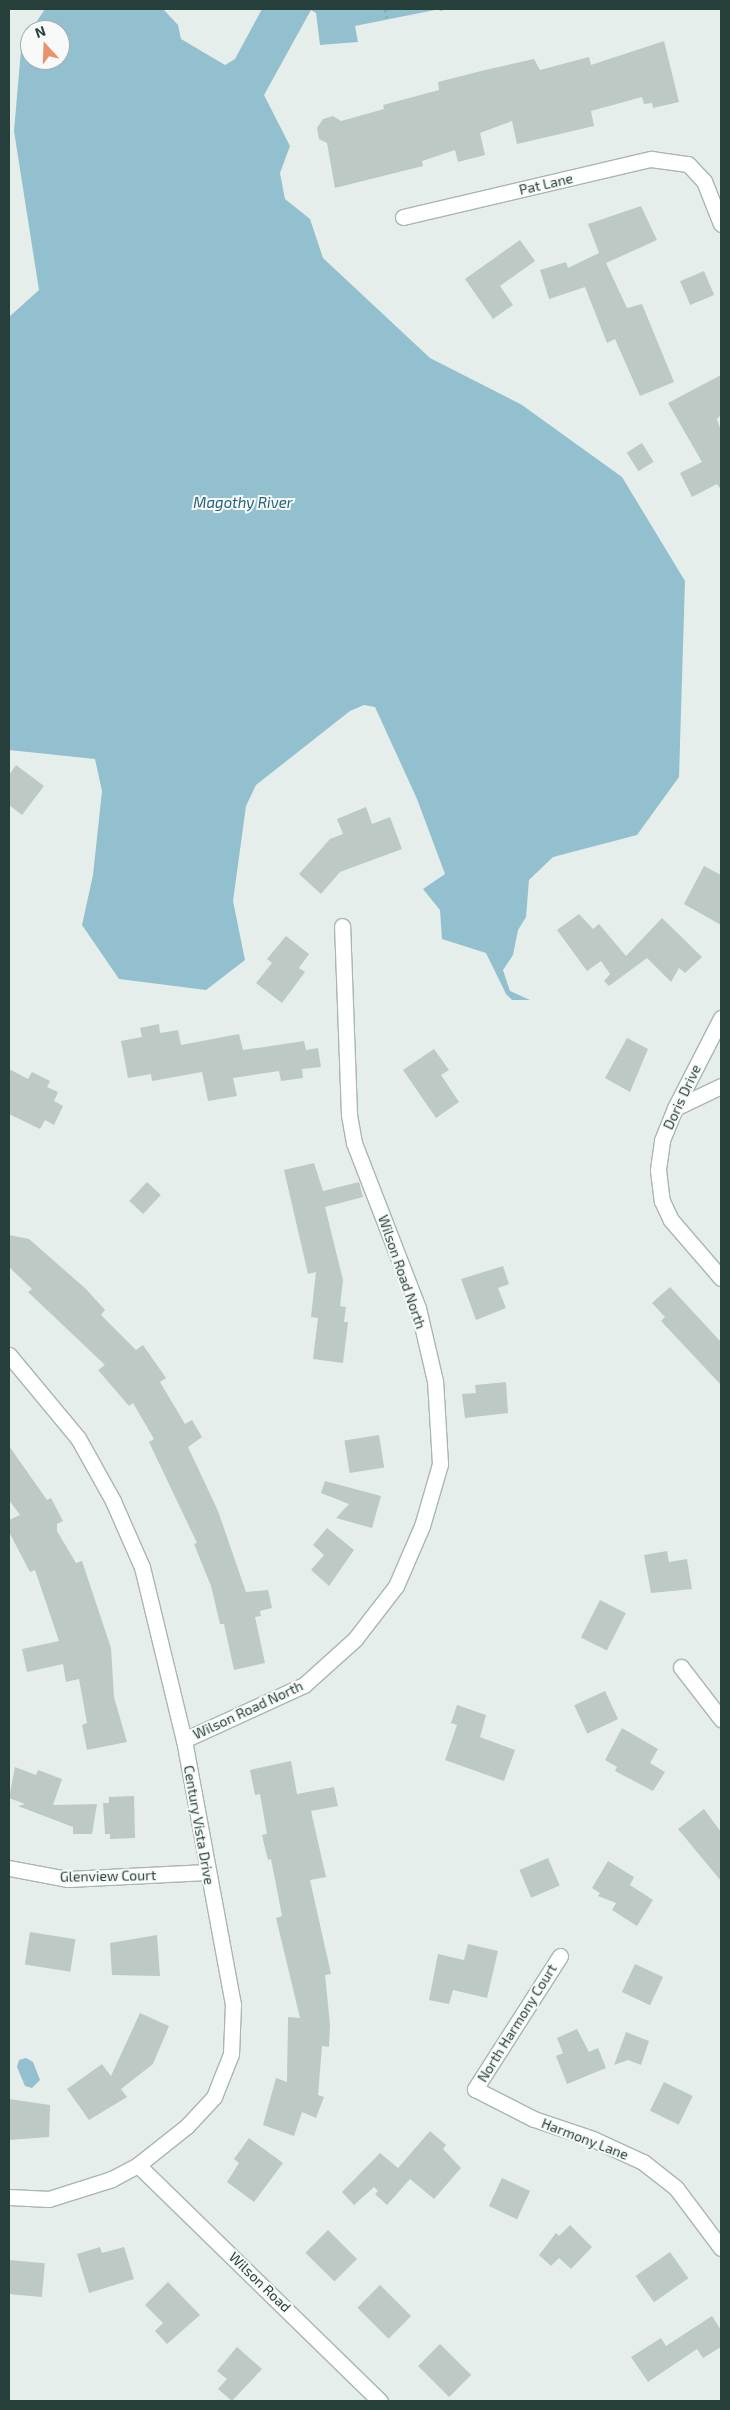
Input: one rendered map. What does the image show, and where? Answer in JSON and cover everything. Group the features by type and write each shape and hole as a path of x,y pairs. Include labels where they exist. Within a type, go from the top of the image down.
{"street":[{"name":"Pat Lane","path":"404,217 651,159 688,164 704,181 721,224"},
{"name":"Wilson Road North","path":"184,1740 304,1685 355,1639 396,1586 422,1526 440,1464 435,1381 418,1308 354,1143 349,1114 342,926"},
{"name":"Doris Drive","path":"721,1018 675,1108 659,1161 662,1201 684,1239 721,1278"},
{"path":"675,1108 721,1086"},
{"name":"Century Vista Drive","path":"9,1355 78,1438 113,1501 142,1567 184,1740 233,2004 231,2054 214,2097 187,2126 138,2165 112,2179 49,2199 9,2197"},
{"path":"682,1667 721,1719"},
{"name":"Glenview Court","path":"9,1868 68,1879 208,1872"},
{"name":"North Harmony Court","path":"475,2089 560,1956"},
{"name":"Harmony Lane","path":"475,2089 534,2119 593,2139 643,2162 676,2188 721,2248"},
{"name":"Wilson Road","path":"138,2165 380,2401"}],"path":[{"path":"385,9 388,21"}],"water":[{"name":"Magothy River","path":"45,9 163,9 178,25 181,39 225,65 235,59 262,9 440,9 355,26 358,42 320,45 316,13 311,10 264,95 290,146 280,173 285,199 310,219 323,258 430,358 522,405 622,477 685,581 679,777 637,835 553,857 529,880 526,917 518,930 513,955 503,970 510,991 530,1000 512,1000 506,994 486,953 442,939 440,910 423,889 445,874 417,799 375,707 364,705 350,711 256,785 246,806 233,901 245,960 206,990 119,979 82,925 93,875 102,791 95,759 9,750 9,317 39,290 14,131 20,62 20,70 70,70 70,20 38,20"},
{"path":"26,2058 33,2062 40,2080 32,2088 25,2086 17,2067 19,2060"}],"building":[{"path":"664,41 679,102 653,108 652,103 644,104 642,97 591,111 594,126 517,144 512,121 480,133 485,155 458,162 455,150 422,161 423,166 335,188 327,143 319,139 317,128 323,119 333,116 341,121 384,109 383,105 439,90 438,82 485,70 534,59 540,70 589,57 591,65"},
{"path":"641,206 657,240 606,263 627,308 642,304 674,382 640,396 615,339 607,343 585,287 549,299 540,270 566,262 568,268 599,253 588,224"},
{"path":"520,240 535,261 500,286 513,305 493,319 465,279"},
{"path":"704,271 714,295 690,305 680,281"},
{"path":"721,375 721,415 717,419 721,431 721,490 717,484 692,497 680,473 702,462 668,403"},
{"path":"642,443 654,462 638,471 627,453"},
{"path":"16,765 44,786 22,815 9,805 9,775"},
{"path":"366,807 372,824 390,817 402,849 340,872 321,894 299,874 330,839 343,834 337,819"},
{"path":"704,866 721,875 721,925 684,904"},
{"path":"579,914 593,929 599,924 626,956 662,918 702,957 685,973 679,968 671,982 647,958 609,986 604,981 610,974 601,961 587,971 557,930"},
{"path":"286,936 309,954 299,968 305,972 282,1003 256,983 272,963 267,959"},
{"path":"159,1024 160,1033 178,1030 181,1045 239,1034 243,1050 304,1041 306,1050 318,1048 321,1067 302,1069 303,1078 281,1081 279,1071 233,1078 237,1096 208,1101 202,1072 152,1081 151,1074 128,1078 121,1041 142,1037 140,1028"},
{"path":"627,1038 648,1049 630,1092 605,1078"},
{"path":"434,1049 449,1070 441,1075 459,1102 436,1118 403,1070"},
{"path":"9,1069 28,1079 32,1072 50,1081 47,1087 58,1092 54,1101 63,1106 54,1125 45,1120 40,1129 9,1114"},
{"path":"314,1163 323,1191 359,1182 363,1197 325,1207 343,1280 340,1306 346,1307 344,1322 348,1322 343,1363 313,1359 318,1318 311,1317 316,1272 308,1274 284,1170"},
{"path":"147,1182 161,1195 143,1214 129,1201"},
{"path":"9,1235 29,1239 86,1289 105,1310 101,1315 136,1350 143,1345 166,1378 160,1382 185,1424 192,1420 202,1437 188,1447 218,1511 246,1592 268,1590 272,1608 260,1611 261,1616 255,1617 265,1663 234,1670 224,1624 220,1624 211,1586 194,1544 197,1543 149,1442 154,1439 133,1403 129,1406 98,1370 105,1365 28,1292 32,1289 9,1267"},
{"path":"503,1266 509,1284 498,1288 506,1308 476,1320 461,1279"},
{"path":"670,1287 721,1342 721,1385 661,1321 665,1317 652,1303"},
{"path":"506,1382 508,1413 465,1418 462,1394 476,1393 475,1385"},
{"path":"379,1435 384,1468 350,1473 344,1440"},
{"path":"9,1446 47,1500 51,1498 63,1521 57,1524 57,1531 76,1563 82,1561 111,1648 114,1697 127,1742 87,1750 82,1725 87,1723 79,1679 66,1682 63,1664 27,1672 22,1649 59,1641 35,1570 30,1572 9,1532 9,1520 20,1515 9,1500"},
{"path":"325,1481 381,1496 372,1528 336,1518 349,1504 321,1493"},
{"path":"327,1528 354,1550 329,1586 311,1570 324,1555 313,1545"},
{"path":"667,1551 669,1562 687,1559 692,1589 651,1593 644,1555"},
{"path":"600,1600 626,1613 607,1651 581,1637"},
{"path":"605,1691 618,1719 587,1733 574,1705"},
{"path":"457,1705 486,1715 480,1737 515,1750 504,1781 445,1760 457,1725 451,1723"},
{"path":"622,1728 658,1749 650,1763 665,1772 653,1791 615,1771 617,1767 605,1760"},
{"path":"291,1761 297,1794 334,1787 338,1806 311,1811 326,1877 310,1880 331,1974 325,1975 330,2024 329,2047 322,2046 318,2095 324,2097 316,2118 302,2112 294,2136 263,2125 276,2078 287,2082 288,2017 300,2018 276,1918 282,1916 271,1859 268,1860 262,1835 267,1834 260,1794 255,1795 250,1770"},
{"path":"15,1767 36,1775 38,1770 62,1779 53,1805 97,1804 92,1834 73,1834 73,1827 18,1806 25,1804 9,1798"},
{"path":"134,1796 135,1838 110,1839 110,1834 105,1834 103,1803 109,1803 109,1797"},
{"path":"704,1809 721,1832 721,1881 678,1829"},
{"path":"548,1858 560,1886 531,1898 519,1870"},
{"path":"608,1861 634,1877 630,1885 653,1900 637,1926 612,1910 616,1903 598,1896 600,1893 592,1888"},
{"path":"30,1932 75,1939 70,1972 25,1965"},
{"path":"157,1935 160,1976 112,1975 110,1943"},
{"path":"468,1944 498,1951 487,1998 453,1990 449,2004 429,2000 438,1954 464,1960"},
{"path":"635,1964 663,1977 650,2005 622,1992"},
{"path":"140,2013 169,2026 153,2064 121,2089 127,2097 89,2120 67,2089 102,2064 111,2076"},
{"path":"577,2029 589,2052 598,2048 606,2068 567,2084 556,2056 563,2053 557,2038"},
{"path":"626,2032 649,2041 641,2065 628,2060 614,2065"},
{"path":"664,2082 693,2096 679,2125 650,2111"},
{"path":"9,2099 50,2105 49,2137 9,2140"},
{"path":"430,2131 446,2145 443,2149 461,2168 434,2199 410,2179 387,2205 375,2194 378,2191 374,2187 354,2205 342,2192 380,2153 398,2168"},
{"path":"249,2138 283,2163 254,2202 227,2182 239,2163 234,2159"},
{"path":"502,2178 530,2191 517,2219 489,2206"},
{"path":"570,2225 592,2247 571,2269 559,2258 551,2266 539,2255 556,2233 559,2236"},
{"path":"328,2230 357,2259 334,2282 305,2253"},
{"path":"100,2247 102,2253 124,2247 134,2279 89,2293 77,2254"},
{"path":"670,2252 688,2278 654,2302 636,2276"},
{"path":"9,2260 45,2263 42,2297 9,2294"},
{"path":"168,2282 200,2315 167,2344 155,2331 163,2323 145,2305"},
{"path":"380,2285 411,2316 388,2339 357,2308"},
{"path":"712,2316 721,2330 721,2347 703,2358 697,2349 648,2382 631,2357 661,2338 666,2346"},
{"path":"440,2344 471,2375 449,2397 418,2366"},
{"path":"237,2347 262,2369 232,2401 218,2389 227,2379 217,2371"}]}
